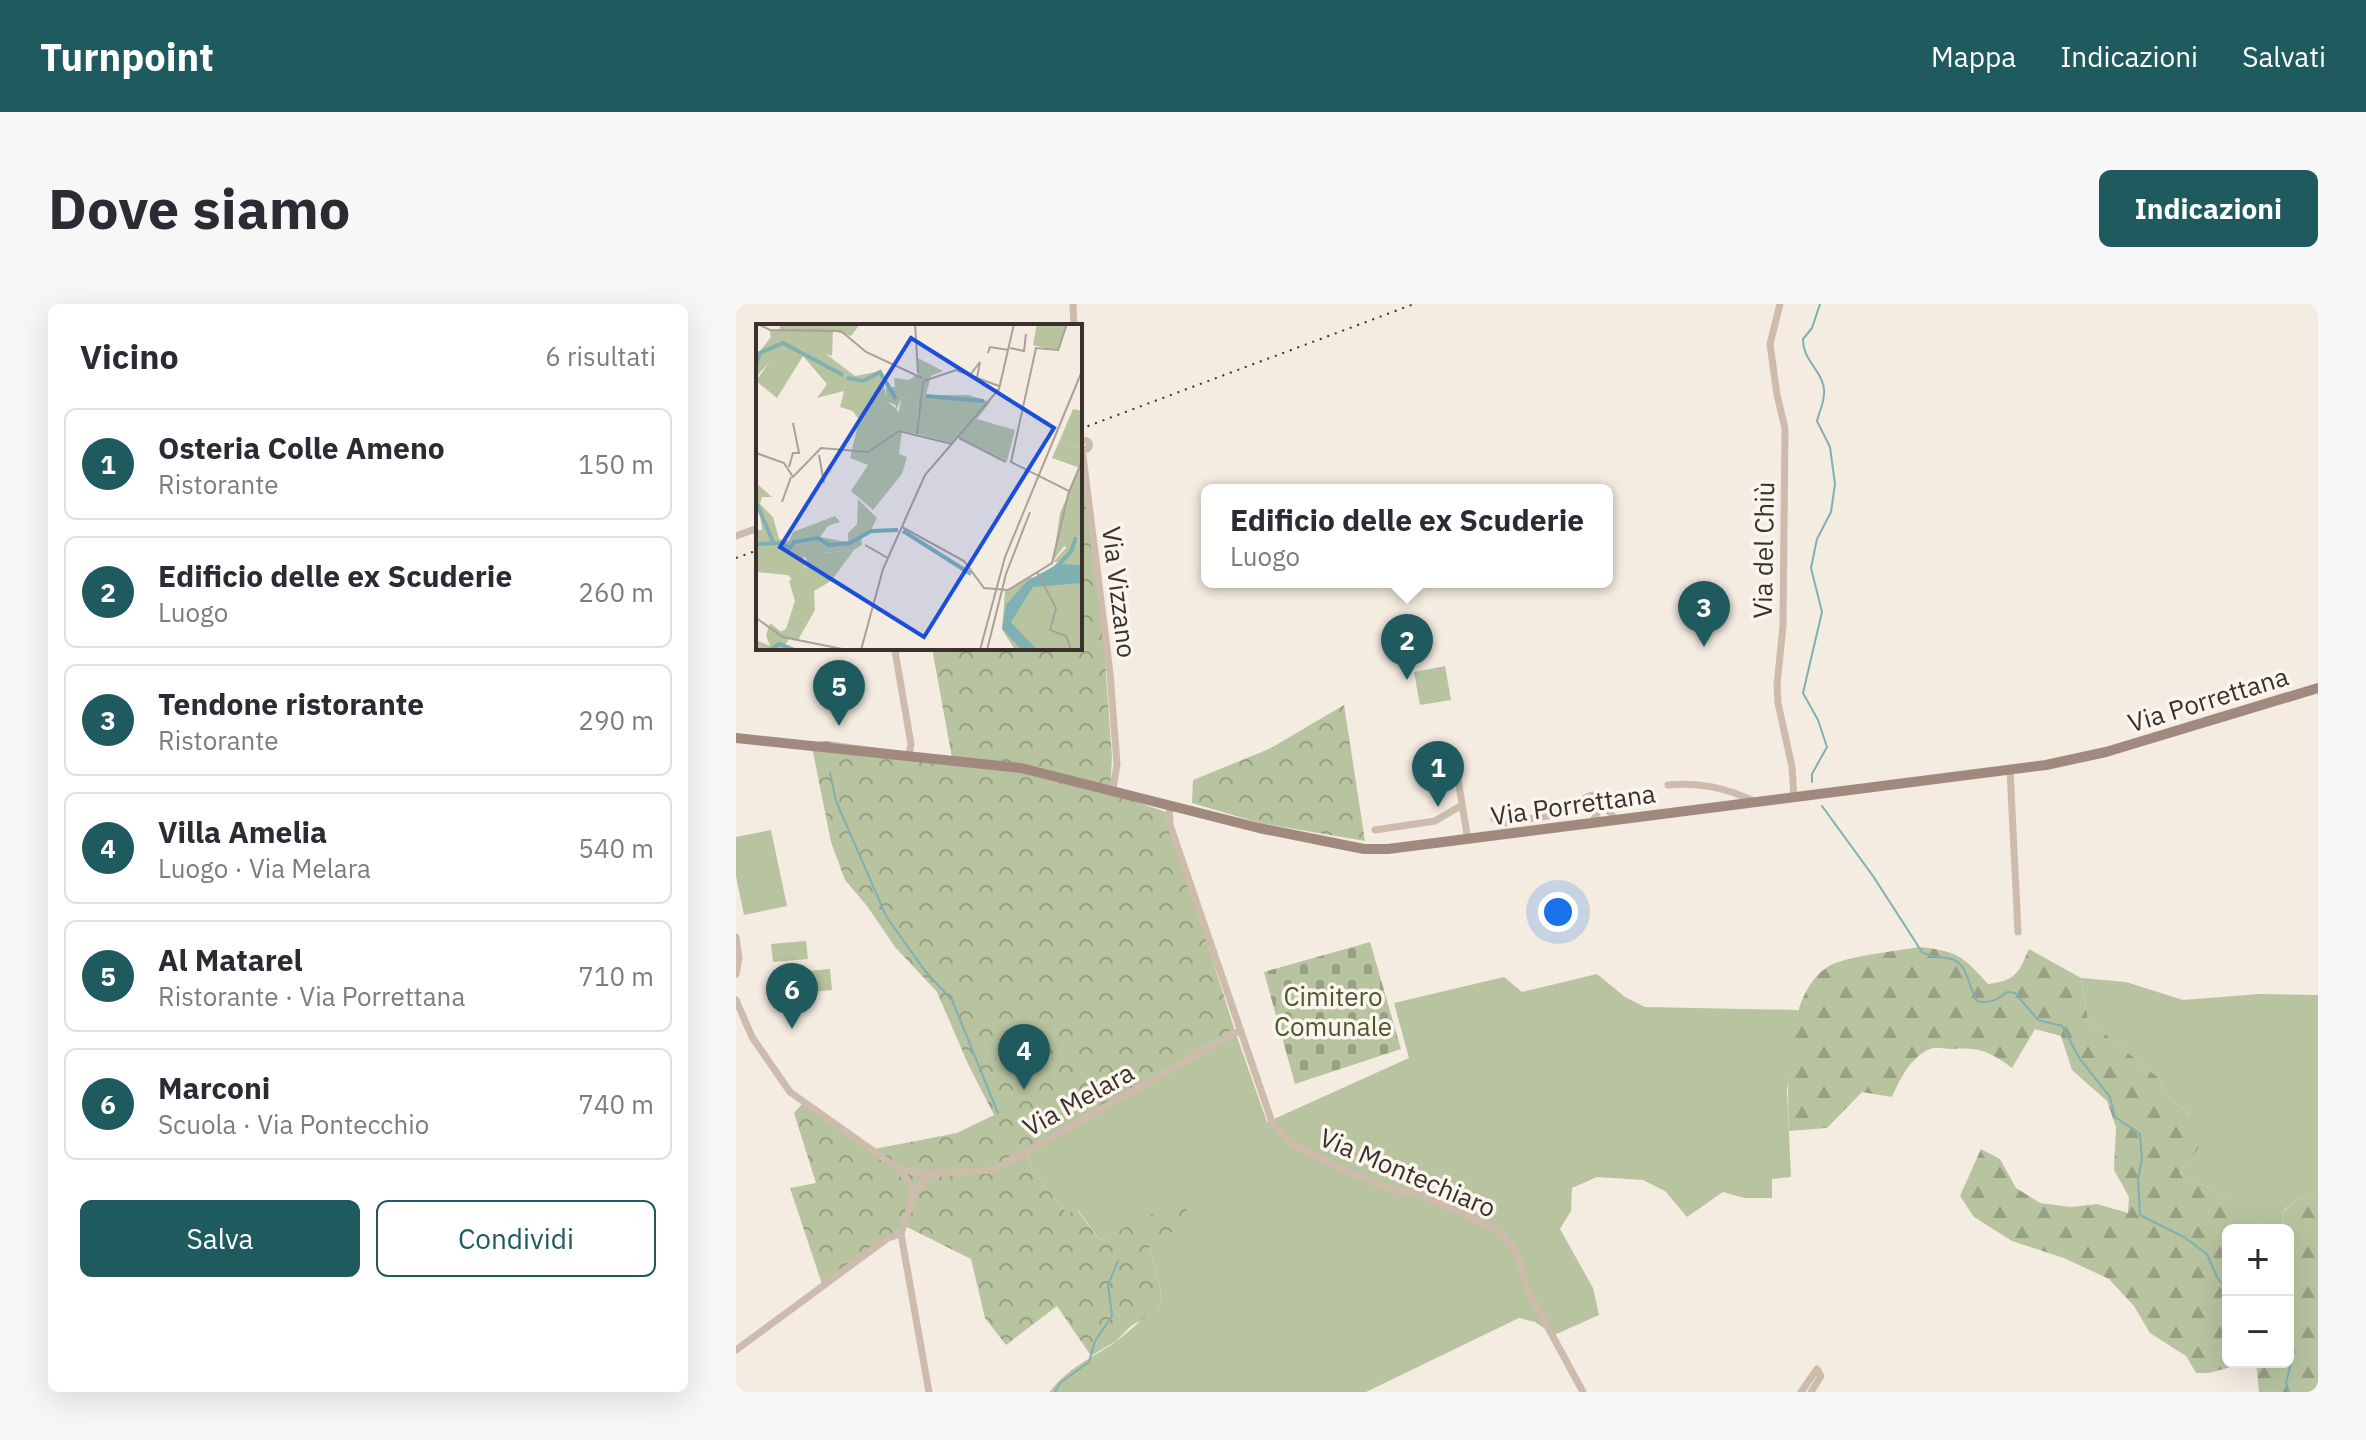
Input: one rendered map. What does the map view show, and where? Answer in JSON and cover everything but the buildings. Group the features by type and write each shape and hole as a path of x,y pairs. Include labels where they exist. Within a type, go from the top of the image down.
{"main road":[{"name":"Via Porrettana","path":"736,738 1021,768 1259,828 1364,849 1468,840 1597,818 1615,819 2010,770 2100,754 2318,688"}],"street":[{"path":"1073,304 1074,324"},
{"name":"Via del Chiù","path":"1780,304 1770,344 1785,428 1783,626 1777,694 1792,767 1794,798"},
{"name":"Via Vizzano","path":"1084,451 1111,688 1117,764 1113,789"},
{"path":"736,536 756,529"},
{"path":"895,651 911,744 909,755"},
{"path":"2010,770 2018,932"},
{"path":"1457,773 1468,840"},
{"path":"1668,785 1719,787 1758,802"},
{"path":"1494,819 1501,823 1548,816 1584,796 1597,796 1615,819"},
{"path":"1573,802 1593,802 1597,818"},
{"name":"Via Montechiaro","path":"1169,805 1170,825 1273,1125 1294,1145 1385,1187 1421,1195 1491,1227 1505,1237 1518,1255 1526,1287 1583,1392"},
{"path":"1375,830 1435,821 1462,805"},
{"path":"736,940 736,974"},
{"path":"736,1000 752,1037 790,1092 899,1169 915,1191"},
{"name":"Via Melara","path":"899,1169 929,1174 993,1170 1239,1031"},
{"path":"929,1174 915,1191 901,1234 929,1392"},
{"path":"736,1350 888,1238 901,1234"},
{"path":"1801,1392 1817,1369 1821,1376 1811,1392"}],"green space":[{"path":"1082,470 1104,646 1112,757 1110,793 1166,812 1234,1028 1027,1154 1031,1168 1067,1214 1077,1210 1100,1240 1182,1199 1192,1223 1148,1242 1161,1292 1159,1310 1131,1326 1116,1341 1091,1356 1057,1306 1006,1345 985,1318 971,1259 905,1226 822,1284 790,1188 816,1183 794,1113 804,1102 869,1150 957,1133 994,1115 937,992 895,947 845,880 831,842 811,742 827,741 952,758 932,650 1082,650"},
{"path":"1445,666 1451,700 1420,705 1414,672"},
{"path":"1344,705 1365,841 1260,823 1192,803 1193,780 1269,749"},
{"path":"771,830 787,906 744,915 736,876 736,837"},
{"path":"806,941 808,959 773,962 771,944"},
{"name":"Cimitero Comunale","path":"1370,942 1401,1049 1295,1084 1264,972"},
{"path":"1919,947 1951,953 1972,967 1988,984 2011,978 2029,949 2081,978 2088,1020 2160,1079 2167,1096 2194,1118 2201,1130 2198,1149 2179,1174 2248,1206 2258,1224 2222,1224 2222,1368 2228,1368 2196,1373 2186,1356 2150,1333 2134,1306 2109,1279 2064,1258 2012,1241 1974,1217 1960,1196 1981,1149 2000,1159 2016,1188 2040,1203 2071,1207 2097,1204 2128,1213 2129,1197 2114,1170 2116,1127 2107,1101 2072,1070 2061,1036 2035,1029 2012,1068 1991,1054 1978,1050 1933,1048 1913,1061 1892,1097 1862,1092 1827,1128 1789,1131 1789,1064 1797,1015 1805,993 1817,976 1833,964"},
{"path":"830,969 832,990 790,994 788,973"},
{"path":"1597,974 1625,997 1645,1007 1798,1010 1787,1090 1791,1177 1772,1179 1772,1198 1744,1198 1723,1192 1687,1217 1665,1191 1643,1180 1597,1177 1572,1188 1571,1211 1560,1229 1593,1288 1599,1315 1554,1335 1535,1322 1519,1318 1366,1392 1050,1392 1071,1371 1159,1310 1161,1292 1148,1242 1128,1227 1100,1240 1078,1210 1067,1214 1031,1168 1027,1154 1234,1028 1267,1122 1409,1058 1394,1003 1504,977 1522,992"},
{"path":"2081,978 2126,982 2183,1000 2259,994 2318,995 2318,1194 2297,1200 2284,1210 2283,1224 2258,1224 2247,1206 2179,1174 2198,1149 2194,1118 2167,1096 2160,1079 2088,1020"},
{"path":"2318,1194 2318,1392 2259,1392 2257,1368 2294,1368 2294,1224 2283,1224 2284,1211 2297,1200"}],"waterway":[{"path":"1812,782 1812,774 1827,747 1818,720 1803,693 1822,612 1811,568 1817,539 1831,512 1835,484 1830,447 1817,421 1824,387 1806,354 1803,339 1812,328 1820,304"},
{"path":"830,773 836,801 886,916 925,971 952,1000 998,1113"},
{"path":"1822,806 1873,876 1922,952 1959,963 1977,1001 1989,1002 2007,992 2015,993 2038,1020 2062,1026 2080,1059 2110,1097 2115,1117 2140,1134 2140,1215 2184,1237 2207,1254 2222,1284"},
{"path":"1055,1392 1060,1383 1089,1362 1095,1341 1112,1316 1108,1285 1118,1261"},
{"path":"2289,1392 2286,1383 2290,1368"}],"railway":[{"path":"1082,428 1414,304"},
{"path":"736,558 756,551"}],"place":[{"name":"Tendone ristorante","path":"1704,647"},
{"name":"Edificio delle ex Scuderie","path":"1407,680"},
{"name":"Al Matarel","path":"839,726"},
{"name":"Osteria Colle Ameno","path":"1438,807"},
{"name":"Marconi","path":"792,1029"},
{"name":"Villa Amelia","path":"1024,1090"}]}
